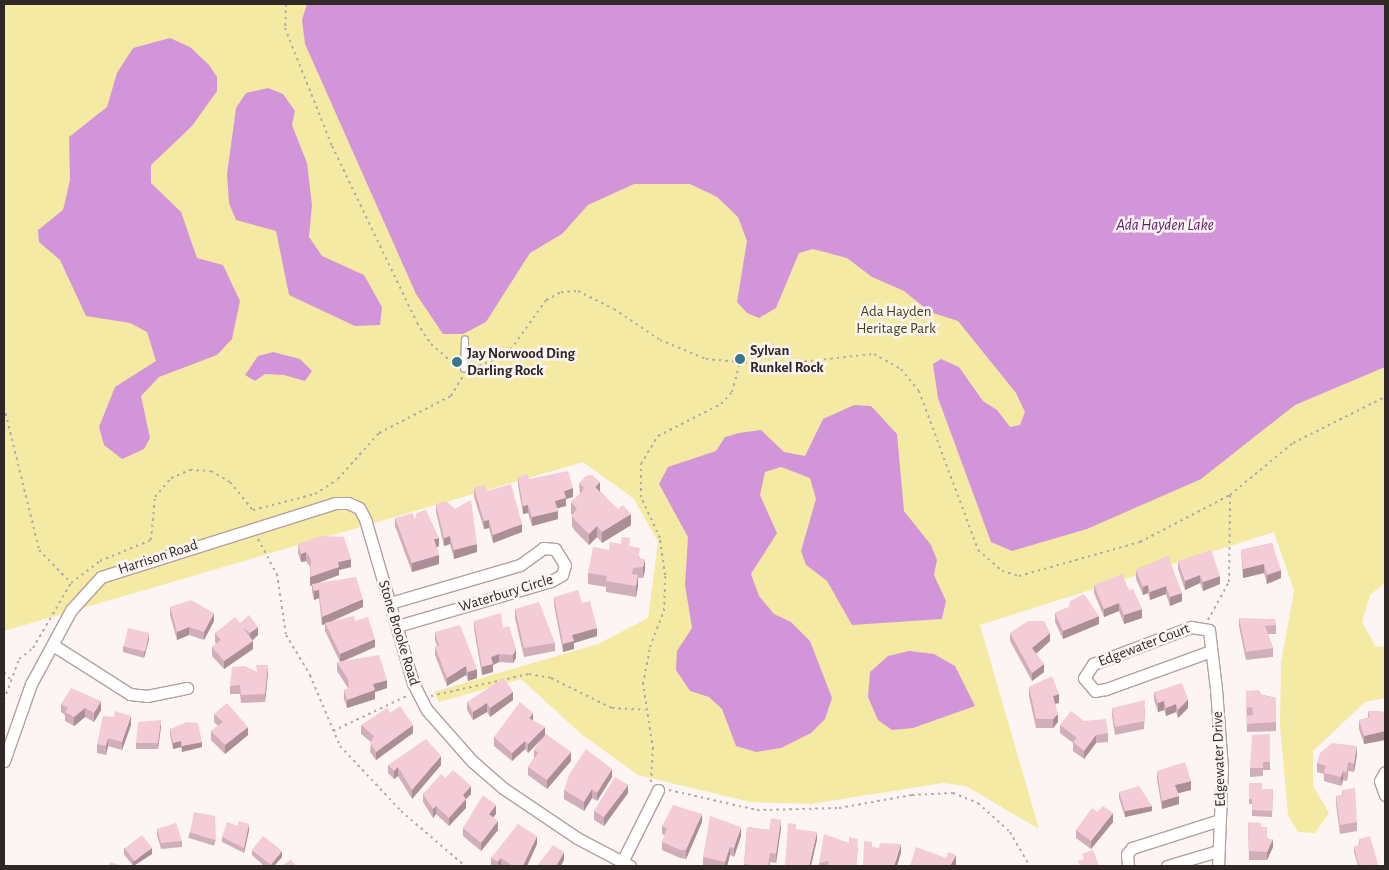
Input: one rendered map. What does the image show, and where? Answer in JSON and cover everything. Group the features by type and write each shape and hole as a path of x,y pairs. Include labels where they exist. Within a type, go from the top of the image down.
{"street":[{"name":"Harrison Road","path":"4,760 31,684 71,610 101,577 335,503 359,508"},
{"name":"Stone Brooke Road","path":"359,508 418,694 446,734 503,788 624,865"},
{"name":"Waterbury Circle","path":"390,603 520,564 543,548 554,549 565,565 562,575 551,581 397,626"},
{"name":"Edgewater Court","path":"1191,626 1204,627 1209,630 1211,651 1106,689 1096,691 1084,678 1093,664 1191,626"},
{"path":"53,645 130,694 147,696 187,688"},
{"name":"Edgewater Drive","path":"1211,651 1222,768 1218,866"},
{"path":"1385,772 1380,786 1385,794"},
{"path":"624,865 658,790"},
{"path":"1128,866 1127,854 1132,848 1220,820"},
{"path":"1166,866 1218,851"}],"lane":[{"path":"464,340 464,369"}],"path":[{"path":"286,4 285,28 332,146 406,300 431,344 449,363 464,369 481,368 507,355 546,300 561,292 578,291 679,349 739,365 803,362 853,353 874,354 901,369 928,410 978,550 1002,571 1019,576 1140,542 1230,495 1293,443 1385,398"},
{"path":"739,365 732,392 721,404 658,436 641,464 641,497 660,538 666,583 664,611 646,668 645,710 653,749 649,776 658,790 766,810 839,808 912,795 953,793 978,803 1010,832 1030,866"},
{"path":"4,700 10,679 71,583 100,561 148,543 156,497 180,473 201,469 221,475 252,510 315,494 338,479 379,433 451,396 460,386 464,369"},
{"path":"4,407 39,550 71,583"},
{"path":"1204,627 1228,582 1230,495"},
{"path":"253,528 277,574 286,635 310,675 333,732 375,786 465,866"},
{"path":"4,672 10,679"},
{"path":"333,732 418,694 448,696 529,674 551,678 612,708 645,710"}],"green space":[{"name":"Ada Hayden Heritage Park","path":"4,4 1385,4 1385,583 1370,595 1362,622 1376,647 1385,646 1385,698 1365,702 1313,751 1313,786 1329,813 1315,833 1298,832 1288,815 1280,726 1281,662 1294,591 1274,532 980,625 1039,829 966,786 943,783 811,804 750,802 638,775 581,734 521,679 439,702 434,692 598,644 648,618 658,542 634,499 583,462 4,631"}],"water":[{"name":"Ada Hayden Lake","path":"307,4 1385,4 1385,367 1295,405 1201,479 1087,529 1012,551 991,542 938,398 933,364 941,359 959,367 983,401 997,410 1010,427 1020,425 1025,412 1016,393 958,321 930,312 904,291 872,277 847,258 813,249 799,253 776,308 759,318 747,313 737,302 747,241 738,217 717,197 690,184 634,184 588,205 562,234 530,253 486,322 463,334 443,334 416,294 305,44 302,20"},
{"path":"170,38 190,47 209,65 217,77 217,91 192,126 151,165 151,183 181,212 197,258 223,265 240,301 232,339 217,355 159,377 141,396 150,438 144,449 122,459 104,445 99,427 115,387 156,361 147,332 130,323 86,316 60,260 39,242 38,230 63,210 70,180 69,137 107,107 117,73 133,48"},
{"path":"268,88 283,94 295,111 292,125 307,163 312,205 309,237 322,256 364,275 382,307 380,325 355,326 289,295 276,231 236,220 229,203 227,174 236,108 246,93"},
{"path":"273,352 300,359 312,371 305,381 284,375 265,374 255,381 245,375 258,356"},
{"path":"854,405 871,406 897,434 904,511 931,545 937,560 934,575 946,601 942,619 852,625 827,581 806,565 801,551 816,499 810,478 781,467 765,472 760,495 777,533 751,574 759,596 774,614 791,622 810,641 832,698 825,719 811,733 781,748 756,752 736,746 722,709 709,697 690,691 676,670 677,651 692,628 685,585 688,537 659,484 668,467 716,451 725,437 739,433 761,430 784,452 805,456 823,419"},
{"path":"909,651 934,654 955,666 975,706 913,728 892,730 878,720 868,697 870,672 888,656"}],"building":[{"path":"568,471 573,488 564,491 566,498 555,501 558,511 532,517 528,505 523,506 518,477 527,474 529,479"},
{"path":"592,475 600,482 595,487 618,509 623,505 631,514 602,532 597,526 589,534 572,515 577,509 571,502 584,488 579,483 586,476"},
{"path":"511,484 522,524 493,535 489,520 484,521 474,488 485,485 487,491"},
{"path":"471,500 477,544 454,550 450,536 444,538 436,504 446,501 455,509"},
{"path":"426,510 439,538 434,539 439,555 412,563 395,518 413,513 415,520 416,513"},
{"path":"321,536 344,537 351,559 338,562 339,567 310,577 311,559 306,552 301,554 298,544"},
{"path":"622,537 630,538 629,546 640,548 638,558 645,559 643,567 633,568 632,574 638,575 636,586 606,581 607,576 588,573 593,547 609,550 610,542 621,544"},
{"path":"1272,543 1281,570 1267,575 1264,564 1243,569 1241,550"},
{"path":"1211,550 1220,576 1203,582 1200,575 1185,581 1178,561"},
{"path":"1168,556 1182,593 1170,597 1166,586 1150,592 1148,585 1143,587 1136,570"},
{"path":"1122,574 1129,590 1133,589 1142,609 1124,615 1119,603 1104,609 1094,585"},
{"path":"356,577 363,599 322,617 319,590 314,591 312,584"},
{"path":"578,590 582,603 590,601 597,628 572,635 574,641 563,644 554,597"},
{"path":"1084,594 1099,616 1063,631 1055,613 1069,607 1070,601"},
{"path":"191,600 214,613 204,632 189,627 177,632 170,607"},
{"path":"539,602 555,643 524,648 515,609"},
{"path":"501,613 503,628 509,626 516,649 513,655 499,654 491,657 493,664 482,667 474,621"},
{"path":"249,615 258,627 250,633 243,628 253,641 224,661 212,647 221,640 215,633 235,617 240,623"},
{"path":"354,616 355,621 368,617 375,639 340,654 325,623"},
{"path":"1239,618 1275,619 1276,625 1265,626 1273,648 1246,652"},
{"path":"1028,621 1044,621 1050,633 1032,648 1044,664 1032,673 1010,633"},
{"path":"460,625 477,669 468,672 466,666 447,678 435,647 439,646 435,632"},
{"path":"128,628 149,633 145,651 124,647"},
{"path":"379,655 387,680 373,684 375,690 347,700 344,690 349,689 348,679 337,662"},
{"path":"256,665 268,665 265,694 241,695 240,685 230,686 232,667 245,666 257,672"},
{"path":"1052,676 1059,694 1053,696 1058,714 1053,719 1036,719 1029,687"},
{"path":"504,678 513,692 490,708 487,703 473,712 467,702"},
{"path":"1182,683 1188,699 1178,710 1176,704 1166,708 1164,701 1158,703 1154,692"},
{"path":"71,688 101,701 94,713 85,708 74,717 65,712 68,708 61,704"},
{"path":"1259,690 1262,695 1276,698 1276,722 1247,724 1246,716 1253,715 1252,707 1246,708 1246,691"},
{"path":"1145,700 1144,721 1115,727 1112,708"},
{"path":"520,702 533,713 529,718 545,727 528,744 525,741 512,753 494,737"},
{"path":"227,703 248,727 225,745 211,731 223,722 214,714"},
{"path":"400,706 413,725 376,752 370,743 374,736 361,725 387,708 390,713"},
{"path":"115,711 131,716 122,742 108,738 106,746 97,744 103,716 114,717"},
{"path":"1071,711 1084,721 1106,719 1108,733 1096,735 1084,751 1073,742 1077,738 1060,725"},
{"path":"1368,711 1385,712 1385,731 1364,736 1359,720 1370,717"},
{"path":"161,720 158,743 136,743 138,722"},
{"path":"187,722 198,723 202,742 182,746 181,741 173,743 170,729"},
{"path":"546,734 571,752 547,780 528,767 538,753 534,750"},
{"path":"1270,734 1270,762 1263,762 1263,768 1250,768 1252,735"},
{"path":"426,739 441,756 412,790 398,767 394,771 388,765"},
{"path":"1332,743 1357,746 1354,764 1348,762 1347,773 1343,771 1341,777 1324,773 1326,766 1317,763 1320,753"},
{"path":"586,749 612,769 597,793 592,789 584,802 564,790 569,775"},
{"path":"1185,762 1191,781 1175,785 1179,796 1162,801 1157,771"},
{"path":"453,770 471,786 463,795 466,799 449,818 436,806 433,809 423,794 441,774 445,778"},
{"path":"615,777 628,785 604,817 594,811"},
{"path":"1249,783 1262,783 1262,789 1273,789 1272,811 1252,810 1252,799 1249,799"},
{"path":"1139,786 1152,806 1125,811 1119,792"},
{"path":"1355,788 1357,822 1340,825 1336,796 1343,795 1342,790"},
{"path":"483,795 496,805 489,814 498,821 481,843 463,828"},
{"path":"673,805 702,814 686,850 680,850 662,842 667,828 662,826"},
{"path":"1103,806 1113,813 1091,841 1076,830 1092,808 1097,812"},
{"path":"194,812 215,816 216,840 190,832"},
{"path":"710,816 741,827 734,848 730,847 725,862 703,857"},
{"path":"771,818 781,820 776,854 770,853 768,866 744,864 747,827 769,830"},
{"path":"239,821 249,824 244,848 222,837 227,822 237,826"},
{"path":"1248,822 1261,823 1261,827 1267,827 1267,839 1273,839 1267,852 1249,851"},
{"path":"176,823 182,841 161,843 157,829"},
{"path":"788,823 796,824 796,829 817,832 809,866 785,866"},
{"path":"518,824 537,836 523,866 513,866 501,858 498,862 491,858"},
{"path":"824,834 849,843 849,837 858,839 856,866 827,866 829,861 819,863"},
{"path":"142,835 152,848 135,861 125,849"},
{"path":"263,836 282,851 271,865 252,850"},
{"path":"1370,836 1378,864 1359,866 1354,847 1360,845 1359,839"},
{"path":"864,841 872,842 872,847 879,848 880,843 901,844 894,866 863,866"},
{"path":"553,845 564,852 556,866 537,866"},
{"path":"916,847 946,858 948,852 956,855 950,866 910,866"},
{"path":"1093,850 1099,866 1080,866 1078,861 1084,859 1082,854"},
{"path":"291,860 296,866 281,866"},
{"path":"111,862 121,866 108,866"}],"place":[{"name":"Sylvan Runkel Rock","path":"740,359"},
{"name":"Jay Norwood Ding Darling Rock","path":"457,362"}]}
